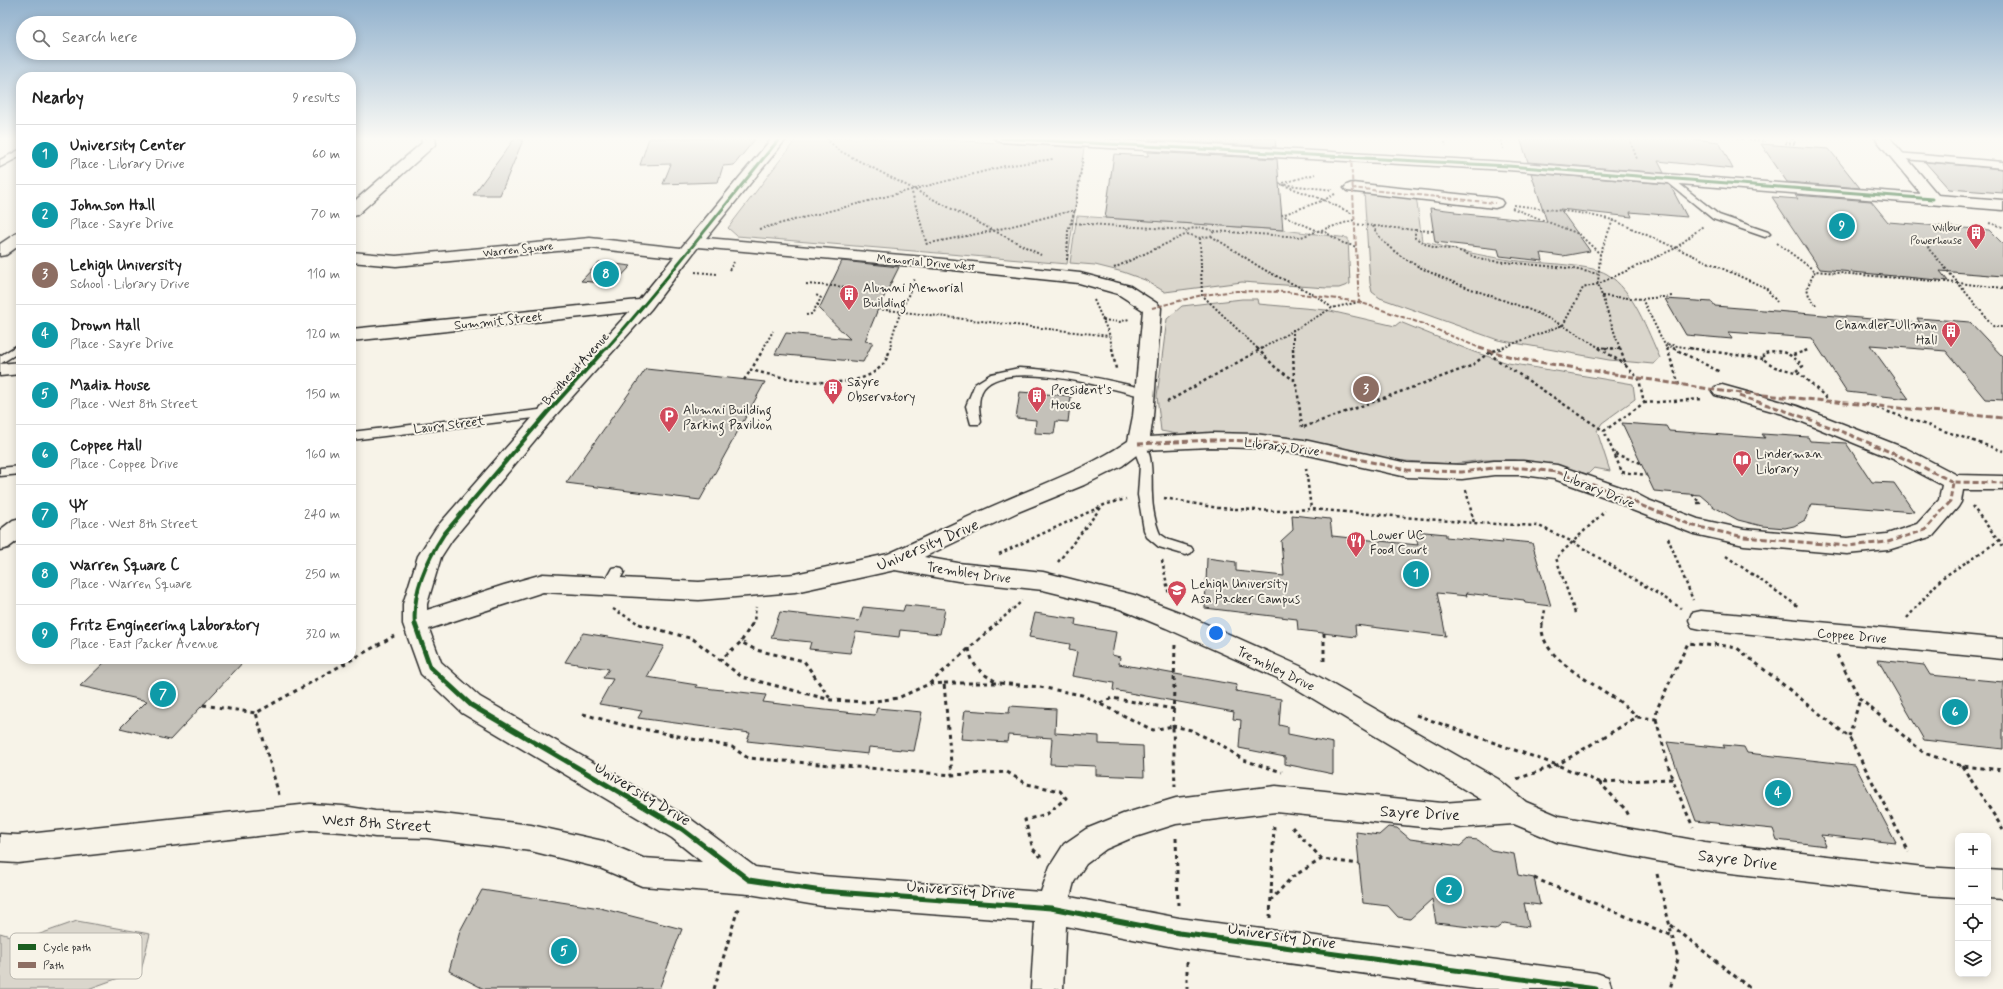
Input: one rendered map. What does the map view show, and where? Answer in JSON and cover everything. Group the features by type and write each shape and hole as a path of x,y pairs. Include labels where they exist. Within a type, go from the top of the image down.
{"street":[{"path":"356,208 383,184"},
{"name":"Brodhead Avenue","path":"404,630 415,604 430,556 444,534 547,412 645,305 689,247 741,184"},
{"path":"1746,184 2003,204"},
{"path":"1921,184 1933,199"},
{"path":"1352,188 1495,203"},
{"path":"0,251 16,240"},
{"name":"Warren Square","path":"356,257 396,261 590,242 689,247"},
{"name":"Memorial Drive West","path":"689,247 924,262 1080,278 1124,290 1152,308 1145,393"},
{"name":"Summit Street","path":"356,334 645,305"},
{"path":"0,370 16,368"},
{"path":"1728,386 1900,454 1953,482 2003,483"},
{"path":"1138,444 1145,393"},
{"name":"Library Drive","path":"1138,444 1211,440 1254,441 1304,447 1407,470 1462,472 1494,468 1523,468 1557,472 1621,495 1694,526 1744,538 1847,546 1888,542 1925,530 1950,502 1953,482"},
{"name":"University Drive","path":"1138,444 1114,461 1083,477 1010,507 895,561 846,574 795,583 699,591 606,581 543,583 513,591 404,630 430,667 461,697 523,738 682,828 749,880 822,891 1051,908 1179,933 1596,989"},
{"path":"0,542 16,530"},
{"name":"Trembley Drive","path":"895,561 958,572 1043,581 1125,602 1175,621 1291,673 1488,788 1516,811"},
{"name":"Coppee Drive","path":"1701,620 2003,649"},
{"name":"Sayre Drive","path":"1047,989 1051,908 1061,876 1076,854 1096,838 1123,827 1176,811 1276,804 1442,816 1516,811 1557,829 1706,856 1924,881 1955,883"},
{"name":"West 8th Street","path":"0,848 18,849 310,818 343,818 375,824 427,825 531,838 603,855 642,872 749,880"},
{"path":"1991,884 2003,885"}],"lane":[{"path":"1676,184 1716,217 1765,234"},
{"path":"0,361 16,350"},
{"path":"975,421 972,405 977,390 987,380 1003,374 1023,371 1046,372 1145,393"},
{"name":"Laury Street","path":"356,435 547,412"},
{"path":"1138,444 1146,466 1145,495 1151,530 1154,537 1164,544 1186,550"},
{"path":"0,472 16,470"}],"path":[{"path":"902,184 992,231 1045,256"},
{"path":"755,230 931,184"},
{"path":"1067,264 1068,231 1075,210 1079,184"},
{"path":"1279,184 1324,200 1353,214"},
{"path":"1281,184 1340,190 1324,200 1282,215 1318,232 1325,232 1343,243 1357,247"},
{"path":"911,189 928,244 992,231 1075,210"},
{"path":"1495,203 1580,213 1613,220 1766,288 1777,302"},
{"path":"1495,203 1544,219 1579,234 1600,254"},
{"path":"1294,329 1294,380 1297,388 1302,427 1471,366 1490,352 1564,325 1583,288 1598,284 1676,248 1716,217"},
{"path":"1071,223 1186,230 1199,227 1214,231 1301,237 1354,220"},
{"path":"1613,220 1600,254 1598,284 1622,349 1626,366"},
{"path":"1354,224 1433,231"},
{"path":"1373,226 1380,238 1409,260 1436,274 1535,312 1564,325 1598,347 1626,366 1639,379 1644,403"},
{"path":"1186,230 1188,234"},
{"path":"1415,230 1415,238 1420,242 1435,248 1454,249 1483,260 1568,268 1599,274"},
{"path":"1211,236 1214,231"},
{"path":"1111,269 1188,234 1200,238 1211,236 1244,255 1255,264 1318,296 1332,308"},
{"path":"1765,234 1815,271 1829,271 2003,288"},
{"path":"1200,238 1202,295 1260,348 1276,368 1294,380"},
{"path":"1930,242 1928,248 1994,327 2003,326"},
{"path":"1815,271 1806,286 1806,293 1816,305"},
{"path":"704,273 718,274"},
{"path":"750,370 817,384 830,384 860,377 871,372 884,362 891,345 891,334 902,312 915,278"},
{"path":"1080,278 1090,292 1110,336 1119,387"},
{"path":"806,284 846,287"},
{"path":"806,315 812,314 821,298 816,295"},
{"path":"1602,296 1642,299 1673,296"},
{"path":"1642,299 1666,344 1679,385"},
{"path":"1143,416 1332,308 1359,302"},
{"path":"878,309 1110,336"},
{"path":"744,380 773,331"},
{"path":"1666,344 1763,359 1770,365 1783,371 1796,371 1803,366 1792,355 1780,351 1769,351 1763,354 1763,359"},
{"path":"1666,344 1728,386"},
{"path":"1598,347 1622,349"},
{"path":"1792,355 1808,350"},
{"path":"1490,352 1516,372 1604,431 1619,465"},
{"path":"1796,371 1829,400"},
{"path":"1604,431 1644,403 1728,386"},
{"path":"1865,404 2003,451"},
{"path":"1304,447 1311,509 1474,523 1539,526 1573,542 1701,620"},
{"path":"1615,454 1641,463"},
{"path":"1462,472 1474,523"},
{"path":"1622,472 1646,475"},
{"path":"1575,613 1556,558 1621,495"},
{"path":"1970,503 1999,541 2003,544"},
{"path":"606,581 598,598 615,612 650,628 693,639 729,670 742,677 831,700 866,702 898,698 929,684 1043,581 1104,505"},
{"path":"1665,532 1701,620 1715,646 1737,648 1849,737 1924,881"},
{"path":"1902,623 1942,578 2003,538"},
{"path":"1724,554 1808,613 1815,625 1826,633 1860,699 1924,753 1962,766 2003,770"},
{"path":"1162,558 1175,621"},
{"path":"719,661 741,642 754,621 760,587"},
{"path":"1545,610 1542,627 1543,638 1548,647 1568,667 1621,701 1637,717"},
{"path":"356,657 404,630"},
{"path":"1323,672 1324,634"},
{"path":"741,642 756,650 804,661 831,700"},
{"path":"969,648 971,662 980,673 999,683"},
{"path":"203,705 256,713 343,664"},
{"path":"944,683 952,775"},
{"path":"929,684 999,683 1040,687 1082,695 1153,730 1173,726 1179,933 1188,964 1187,989"},
{"path":"1100,703 1112,698 1174,709"},
{"path":"1849,737 1860,699"},
{"path":"256,713 278,792"},
{"path":"1411,713 1557,765 1599,782 1672,779"},
{"path":"583,714 623,725 732,747 748,758 952,775 1007,772 1027,784 1060,791 1066,798 1047,814 1025,820 1033,849 1061,876"},
{"path":"1656,719 1672,779 1706,856"},
{"path":"1962,766 2003,829"},
{"path":"1269,945 1271,856 1278,771"},
{"path":"1276,804 1322,859"},
{"path":"1270,901 1292,877 1322,859 1359,864"},
{"path":"1656,874 1671,925 1678,959 1670,989"},
{"path":"1534,878 1673,936"},
{"path":"714,989 738,909"},
{"path":"1671,925 1751,989"}],"shaded area":[{"path":"762,184 1079,184 1067,264 737,236 728,228"},
{"path":"1364,191 1416,196 1422,241 1511,260 1575,266 1588,268 1607,274 1625,290 1639,312 1660,358 1653,364 1609,360 1498,340 1380,298 1372,292 1370,283"},
{"path":"1077,216 1283,230 1348,238 1350,284 1339,288 1327,288 1242,282 1165,292 1145,280 1123,272 1095,265 1070,263"},
{"path":"1242,299 1257,299 1258,304 1326,310 1395,326 1400,322 1474,352 1508,363 1633,384 1635,399 1602,423 1597,431 1610,471 1594,468 1588,474 1515,460 1483,460 1452,464 1389,460 1295,438 1265,435 1182,435 1161,431 1157,396 1167,319 1182,306"},
{"path":"77,921 150,934 142,966 142,933 43,933"},
{"path":"0,933 10,936 10,979 116,979 88,989 0,989"}],"building":[{"path":"481,184 505,184 500,195 473,195"},
{"path":"1110,184 1279,184 1283,230 1105,218"},
{"path":"1535,184 1668,184 1687,217 1630,212 1632,217 1560,209 1590,251 1563,256 1541,253 1543,261 1500,256 1498,249 1435,242 1430,208 1455,211 1455,213 1547,222"},
{"path":"1813,184 1857,184 1860,188"},
{"path":"1945,184 2003,184 2003,193 1949,189"},
{"path":"1795,195 1871,201 1888,222 1989,230 2003,244 2003,276 1940,271 1948,281 1820,269 1772,197 1798,199"},
{"name":"Alumni Memorial Building","path":"842,261 899,267 878,309 865,341 873,342 863,362 775,354 786,333 850,339 819,309"},
{"path":"599,262 631,266 614,284 581,281"},
{"name":"Chandler-Ullman Hall","path":"1665,299 1712,302 1715,306 1920,323 1917,318 1970,322 2003,357 2003,400 1985,399 1946,351 1870,345 1909,399 1847,392 1812,338 1728,332 1732,339 1686,335"},
{"name":"Alumni Building Parking Pavilion","path":"646,369 765,382 700,500 566,483"},
{"name":"President's House","path":"1020,392 1071,396 1068,422 1056,421 1054,434 1035,433 1036,420 1016,418"},
{"name":"Linderman Library","path":"1622,423 1666,426 1669,431 1765,438 1762,434 1808,437 1810,441 1846,443 1872,482 1894,483 1914,512 1812,504 1805,520 1794,526 1785,528 1762,526 1738,520 1714,507 1700,495 1654,491"},
{"path":"1292,515 1330,519 1332,536 1418,545 1415,531 1446,534 1446,537 1503,543 1502,540 1532,543 1551,606 1525,603 1524,600 1466,593 1467,596 1437,593 1446,636 1355,625 1356,637 1298,630 1297,619 1205,608 1207,558 1236,562 1236,571 1284,576 1281,541 1293,530"},
{"path":"905,605 945,609 940,634 900,630 899,637 856,632 850,653 809,649 811,642 771,638 780,612 859,621 863,607 903,611"},
{"path":"1035,613 1076,619 1075,625 1116,632 1112,655 1120,657 1119,664 1237,685 1236,691 1281,699 1279,725 1288,727 1288,734 1333,743 1333,774 1285,764 1285,757 1239,748 1241,720 1233,719 1234,712 1113,690 1114,683 1072,676 1077,652 1069,650 1070,644 1029,637"},
{"path":"583,633 664,646 647,677 697,685 696,687 766,695 763,702 805,708 875,715 877,708 922,712 914,751 869,747 868,754 747,741 750,733 638,718 642,711 599,704 613,679 603,678 609,669 565,662"},
{"path":"1878,660 1924,665 1930,675 2003,682 2003,749 1924,740"},
{"path":"103,664 241,664 170,740 120,728 147,701 80,686"},
{"path":"1010,706 1056,709 1055,733 1099,736 1099,744 1143,746 1144,777 1096,775 1096,766 1050,764 1052,738 1008,735 1007,742 961,739 965,710 1009,713"},
{"path":"1667,742 1725,748 1723,745 1744,747 1747,753 1855,765 1896,843 1821,835 1826,846 1777,840 1773,829 1696,821"},
{"path":"1388,827 1397,828 1410,839 1460,846 1468,839 1478,840 1491,850 1514,854 1518,875 1534,878 1540,905 1524,903 1529,927 1504,923 1495,930 1436,923 1432,899 1410,919 1398,917 1388,906 1363,903 1356,832 1379,835"},
{"path":"482,890 600,908 682,929 659,989 484,989 449,971 460,931"}],"marked path":[{"path":"1352,184 1353,212 1357,247 1359,302"},
{"path":"1352,188 1495,203"},
{"path":"1152,308 1202,295 1236,291 1287,292 1359,302 1423,324 1490,352 1519,359 1722,391 2003,418"},
{"path":"1739,396 1795,413 1849,433 1901,456 1953,482"},
{"path":"1138,444 1211,440 1254,441 1304,447 1407,470 1462,472 1494,468 1523,468 1557,472 1621,495 1640,505 1694,526 1744,537 1847,546 1888,542 1925,530 1950,502 1953,482 2003,483"}],"cycle path":[{"path":"742,184 645,305 547,413 444,534 430,556 415,604 415,624 430,667 439,677 471,705 523,737 682,829 749,880 822,891 1051,908 1179,933 1596,989"},
{"path":"1742,184 1933,199"}],"place":[{"name":"Fritz Engineering Laboratory","path":"1842,226"},
{"name":"Wilbur Powerhouse","path":"1976,250"},
{"name":"Warren Square C","path":"606,274"},
{"name":"Alumni Memorial Building","path":"849,311"},
{"name":"Chandler-Ullman Hall","path":"1951,348"},
{"name":"Lehigh University","path":"1366,389"},
{"name":"Sayre Observatory","path":"833,405"},
{"name":"President's House","path":"1037,413"},
{"name":"Alumni Building Parking Pavilion","path":"669,433"},
{"name":"Linderman Library","path":"1742,477"},
{"name":"Lower UC Food Court","path":"1356,558"},
{"name":"University Center","path":"1416,574"},
{"name":"Lehigh University Asa Packer Campus","path":"1177,607"},
{"name":"ΨΥ","path":"163,694"},
{"name":"Coppee Hall","path":"1955,712"},
{"name":"Drown Hall","path":"1778,793"},
{"name":"Johnson Hall","path":"1449,890"},
{"name":"Madia House","path":"564,951"}]}
